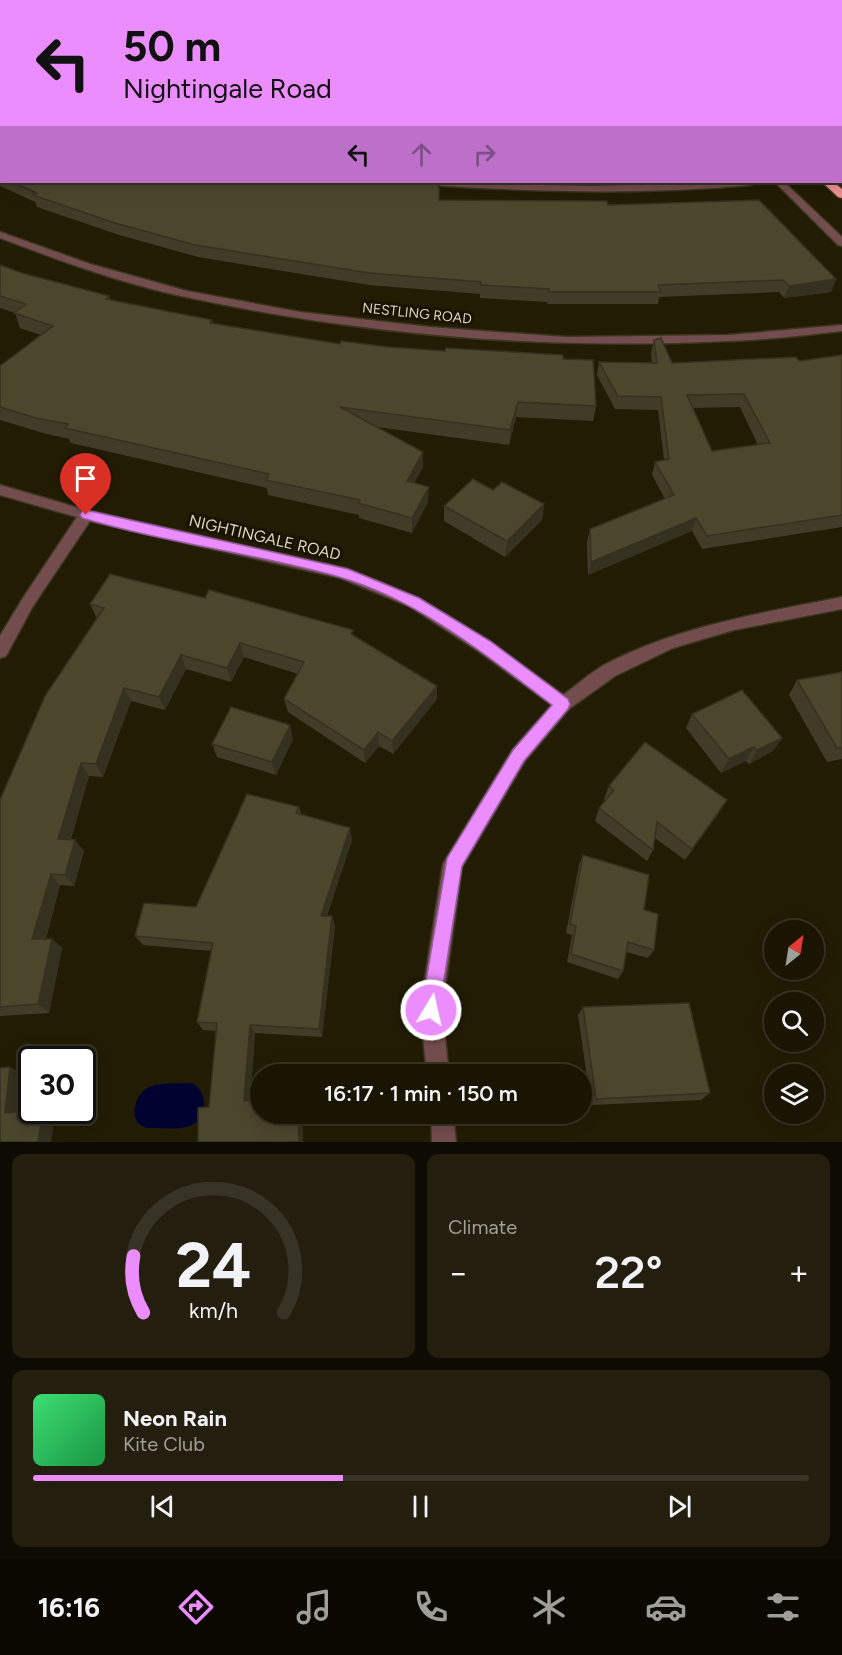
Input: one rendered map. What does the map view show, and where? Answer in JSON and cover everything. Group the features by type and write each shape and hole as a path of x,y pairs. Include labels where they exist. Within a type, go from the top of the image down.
{"highway":[{"path":"828,183 842,195"}],"street":[{"path":"450,183 577,189 654,188 735,183"},
{"path":"780,183 842,243"},
{"name":"NESTLING ROAD","path":"0,235 86,266 186,294 300,315 430,330 578,340 729,338 842,328"},
{"name":"NIGHTINGALE ROAD","path":"0,490 86,515 343,573 414,602 484,646 563,704"},
{"path":"0,651 28,602 86,515"},
{"path":"437,1064 431,1010 453,864 519,755 563,704 609,671 669,643 734,624 842,603"},
{"path":"443,1124 444,1142"}],"water":[{"path":"192,1083 204,1099 201,1118 196,1123 171,1128 144,1127 139,1124 134,1113 135,1106 137,1099 146,1089 162,1084"}],"building":[{"path":"13,183 439,183 439,200 607,201 608,205 759,200 836,279 789,286 783,280 658,285 661,292 549,292 549,289 481,285 481,282 369,273 195,245 115,223 33,195 37,193"},
{"path":"0,265 109,296 106,299 212,320 210,323 340,344 341,341 445,351 446,348 563,355 563,359 593,360 596,406 518,402 510,430 340,407 423,452 407,481 429,487 412,518 358,503 360,500 266,480 269,474 65,428 68,424 36,418 0,407 0,366 53,326 14,313 26,304 0,296"},
{"path":"661,338 672,363 796,357 799,361 842,355 842,515 707,536 696,518 591,562 590,529 674,495 655,462 669,459 661,397 618,396 599,362 657,363 654,340","holes":["744,394 770,443 712,451 687,395"]},
{"path":"473,479 493,490 502,482 544,504 507,541 444,506"},
{"path":"110,574 205,598 209,590 353,630 351,634 437,686 392,741 378,732 364,750 284,699 304,662 240,643 227,668 181,655 159,697 124,688 96,764 81,763 58,839 75,840 65,875 51,874 32,939 52,939 38,1004 0,1007 0,800 45,696 104,608 90,604"},
{"path":"842,672 842,748 837,748 797,680"},
{"path":"742,690 782,738 757,750 754,747 729,759 692,714"},
{"path":"231,707 290,725 272,762 212,744"},
{"path":"645,742 727,800 692,849 657,822 653,850 599,808 614,790 609,786"},
{"path":"247,794 299,807 296,813 350,828 321,916 332,916 319,1029 250,1025 244,1101 250,1100 250,1124 298,1124 299,1142 198,1142 198,1108 209,1107 217,1023 197,1022 213,943 135,936 144,903 196,907"},
{"path":"583,855 649,875 644,910 658,914 654,950 628,942 623,971 571,954 576,926 570,924"},
{"path":"689,1003 710,1093 596,1099 583,1007"},
{"path":"10,1067 5,1113 18,1112 18,1124 41,1124 38,1142 0,1142 0,1068"}],"route":[{"path":"86,515 343,573 414,602 484,646 563,704 519,755 453,864 431,1010"}]}
